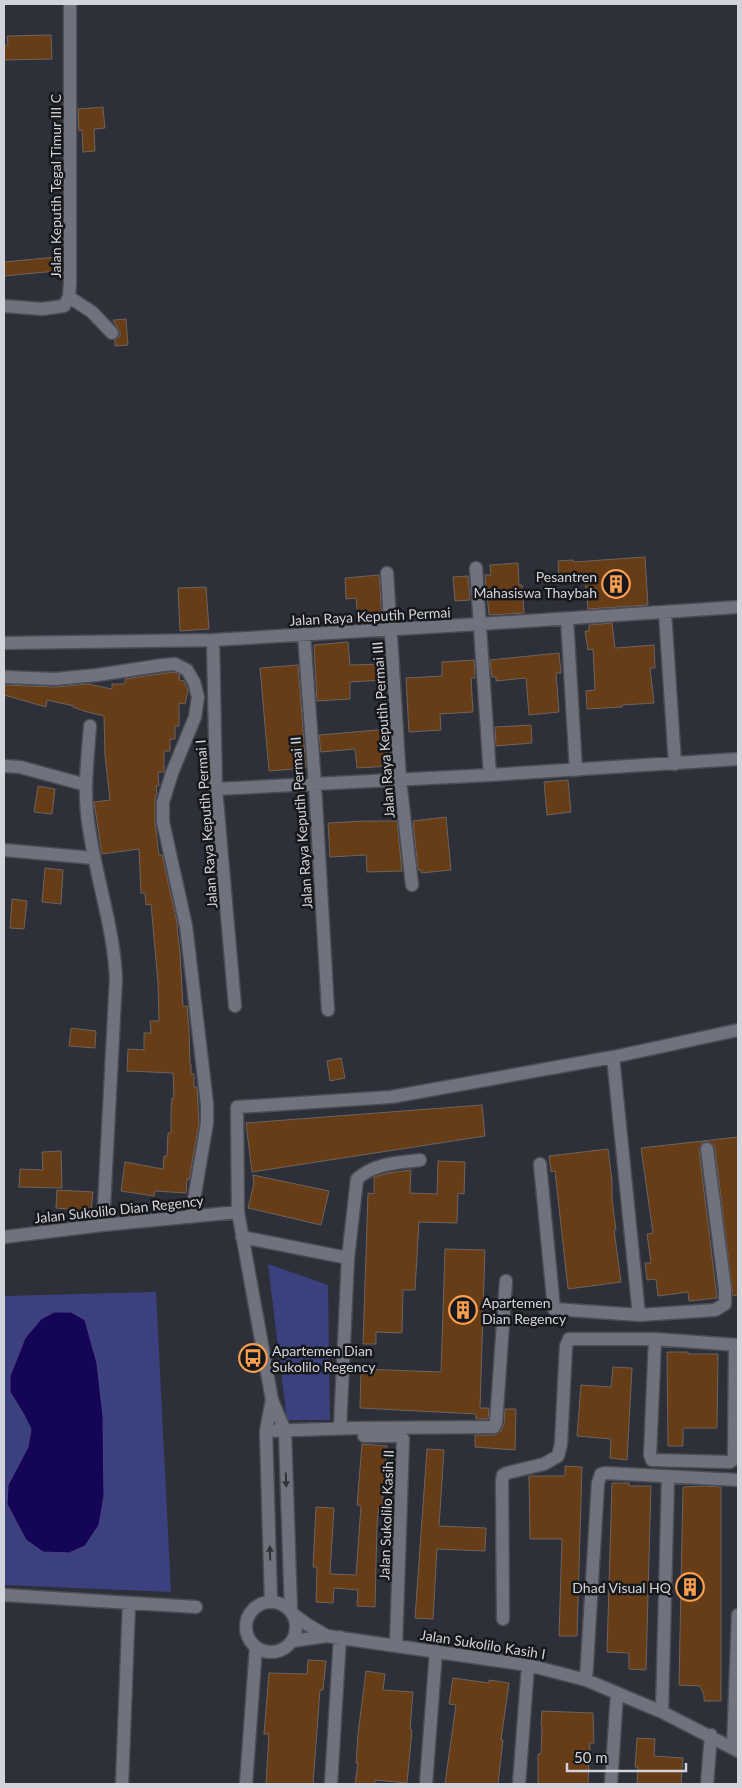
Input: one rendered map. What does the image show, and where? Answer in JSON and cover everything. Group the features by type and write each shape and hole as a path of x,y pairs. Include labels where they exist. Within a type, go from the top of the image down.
{"street":[{"name":"Jalan Keputih Tegal Timur III C","path":"4,306 52,309 64,306 69,297 70,4"},
{"path":"69,297 92,312 112,333"},
{"path":"476,568 490,775"},
{"name":"Jalan Raya Keputih Permai III","path":"386,573 400,780 412,885"},
{"name":"Jalan Raya Keputih Permai","path":"4,643 212,640 738,607"},
{"path":"665,612 675,764"},
{"path":"567,618 576,770"},
{"name":"Jalan Raya Keputih Permai II","path":"304,634 328,1010"},
{"name":"Jalan Raya Keputih Permai I","path":"212,640 216,789 235,1006"},
{"path":"4,677 55,679 175,664 187,670 194,682 198,697 195,717 172,773 163,802 167,843 186,926 207,1104 207,1123 191,1217"},
{"path":"90,726 86,785 87,812 94,858 108,916 115,958 116,978 103,1225"},
{"path":"216,789 490,775 738,759"},
{"path":"4,766 20,767 86,785"},
{"path":"4,850 94,858"},
{"path":"284,1608 285,1431 272,1400 238,1212 237,1107 391,1097 612,1057 738,1030"},
{"path":"612,1057 639,1316"},
{"path":"540,1164 554,1309 639,1316 715,1310 725,1304 725,1289 707,1150"},
{"path":"340,1428 348,1258 357,1179 364,1172 374,1167 420,1160"},
{"name":"Jalan Sukolilo Dian Regency","path":"4,1237 238,1212"},
{"path":"242,1237 348,1258"},
{"name":"Jalan Sukolilo Kasih II","path":"266,1431 403,1427 487,1428 495,1426 506,1281"},
{"path":"504,1619 503,1475 556,1459 560,1452 567,1342 572,1338 655,1339 737,1345 734,1459 730,1462 652,1460 650,1457 655,1339"},
{"path":"272,1400 266,1431 284,1608 295,1621 294,1636 285,1648 275,1652 265,1651 256,1647 246,1629 248,1619 253,1610 261,1604 284,1608"},
{"name":"Jalan Sukolilo Kasih II","path":"356,1428 362,1436 400,1436 403,1439 396,1645"},
{"path":"586,1680 598,1483 601,1474 738,1480"},
{"path":"662,1712 668,1477"},
{"path":"4,1595 196,1607"},
{"path":"122,1784 129,1603"},
{"name":"Jalan Sukolilo Kasih I","path":"284,1608 308,1626 333,1636"},
{"path":"736,1750 738,1615"},
{"name":"Jalan Sukolilo Kasih I","path":"294,1636 333,1636 528,1665 586,1680 662,1712 711,1735 736,1750"},
{"path":"331,1784 333,1636"},
{"path":"246,1784 256,1647"},
{"path":"426,1784 436,1651"},
{"path":"519,1784 528,1665"},
{"path":"611,1784 617,1693"},
{"path":"707,1784 711,1735"}],"shaded area":[{"path":"268,1264 328,1285 330,1420 287,1420"},
{"path":"156,1292 171,1592 4,1585 4,1296"},
{"path":"54,1312 71,1312 85,1320 97,1363 103,1416 104,1496 99,1525 85,1546 69,1553 43,1552 26,1540 7,1504 8,1485 28,1447 31,1429 10,1392 10,1376 25,1338 41,1319"}],"building":[{"path":"51,35 52,59 4,60 4,45 8,45 7,36"},
{"path":"103,107 105,128 94,129 95,151 83,152 82,130 79,131 78,109"},
{"path":"56,257 57,271 4,276 4,262"},
{"path":"126,319 128,345 115,346 115,340 120,336 120,332 113,320"},
{"name":"Pesantren Mahasiswa Thaybah","path":"645,557 648,605 588,609 585,579 559,581 558,561 573,560 574,562"},
{"path":"518,563 519,585 522,585 524,613 489,615 485,575 491,575 490,565"},
{"path":"379,575 382,618 358,620 356,598 346,599 345,578"},
{"path":"468,576 470,600 455,601 453,577"},
{"path":"206,587 209,629 180,631 178,588"},
{"path":"612,623 615,648 654,645 655,668 650,668 654,703 587,709 586,691 595,690 593,649 588,650 585,631 589,631 589,625"},
{"path":"348,642 350,665 383,664 384,680 350,682 350,699 317,701 314,645"},
{"path":"559,653 561,673 556,673 559,712 529,715 526,678 496,681 496,677 492,677 490,660"},
{"path":"474,660 475,678 471,678 473,712 440,714 441,730 409,732 406,678 442,676 442,662"},
{"path":"298,665 306,768 269,771 260,668"},
{"path":"173,672 180,675 179,680 184,681 188,691 185,704 179,703 179,726 175,726 175,739 170,739 170,751 164,751 164,772 158,772 159,786 156,786 155,822 159,855 162,855 178,927 183,1006 187,1006 191,1074 194,1074 194,1087 197,1087 199,1123 189,1180 187,1179 186,1193 155,1191 154,1196 121,1191 125,1162 163,1169 164,1156 167,1156 168,1133 171,1133 171,1109 172,1098 174,1098 173,1073 127,1071 128,1049 144,1050 144,1033 151,1033 150,1021 159,1021 158,983 151,904 146,905 145,893 141,893 139,849 102,854 94,802 110,800 105,756 104,716 84,711 74,706 47,700 46,707 4,695 4,685 56,687 88,684 112,689 112,684 125,684 125,679"},
{"path":"531,725 532,743 496,746 495,727"},
{"path":"389,729 391,766 357,768 355,749 321,752 319,735"},
{"path":"568,780 571,812 547,815 544,782"},
{"path":"38,786 55,789 52,814 34,812"},
{"path":"446,817 451,870 421,873 421,870 418,870 413,821"},
{"path":"397,821 402,871 367,872 366,855 330,857 328,823"},
{"path":"45,868 63,870 61,904 42,902"},
{"path":"12,899 27,901 24,929 10,928"},
{"path":"71,1028 96,1031 95,1048 69,1046"},
{"path":"341,1058 345,1078 330,1081 327,1061"},
{"path":"482,1105 485,1136 252,1172 246,1123"},
{"path":"738,1137 738,1295 733,1296 715,1148 713,1144 706,1141 702,1143 699,1150 717,1298 689,1301 688,1292 658,1296 656,1279 647,1280 645,1263 651,1263 647,1234 653,1233 641,1148"},
{"path":"608,1149 616,1230 614,1230 621,1282 568,1289 555,1171 551,1172 549,1156"},
{"path":"61,1151 62,1188 19,1187 20,1169 43,1170 42,1152"},
{"path":"438,1161 465,1162 464,1194 458,1193 457,1223 419,1222 415,1290 403,1290 402,1333 376,1332 376,1344 363,1344 368,1193 374,1194 374,1177 411,1170 410,1193 437,1194"},
{"path":"253,1175 329,1191 321,1225 248,1208 254,1183"},
{"path":"57,1190 93,1192 91,1211 56,1208"},
{"name":"Apartemen Dian Regency","path":"445,1249 485,1250 480,1408 489,1408 488,1419 476,1419 476,1414 360,1408 361,1369 441,1372"},
{"path":"667,1352 718,1354 717,1428 683,1428 683,1446 668,1446"},
{"path":"613,1367 632,1368 627,1460 610,1458 611,1439 577,1436 581,1385 611,1387"},
{"path":"505,1409 516,1409 515,1450 475,1447 475,1435 495,1435 501,1431 504,1424"},
{"path":"362,1444 387,1446 382,1507 379,1507 377,1524 375,1607 357,1606 358,1590 334,1588 333,1603 316,1602 317,1567 313,1567 316,1507 334,1508 330,1574 356,1575 361,1506 357,1505"},
{"path":"427,1449 444,1450 439,1526 486,1528 485,1551 437,1549 433,1619 415,1618"},
{"path":"565,1466 582,1467 577,1636 559,1636 562,1539 530,1539 529,1476 565,1476"},
{"path":"612,1483 629,1483 629,1486 651,1486 646,1670 629,1669 629,1653 607,1652"},
{"path":"683,1487 721,1487 721,1701 704,1701 704,1695 700,1686 679,1685"},
{"path":"308,1660 326,1661 323,1690 320,1690 313,1784 266,1784 269,1734 264,1734 269,1673 307,1674"},
{"path":"366,1671 385,1674 383,1690 413,1692 410,1729 412,1730 407,1783 375,1780 375,1784 355,1784 358,1763 356,1763 358,1734"},
{"path":"453,1678 489,1683 489,1680 509,1683 501,1740 503,1740 498,1784 445,1784 456,1705 449,1704"},
{"path":"542,1711 593,1713 594,1743 590,1743 588,1784 538,1784 538,1754 541,1754"},
{"path":"637,1738 655,1739 654,1756 683,1758 681,1784 637,1784 638,1767 635,1767"}],"place":[{"name":"Pesantren Mahasiswa Thaybah","path":"616,584"},
{"name":"Apartemen Dian Regency","path":"463,1310"},
{"name":"Apartemen Dian Sukolilo Regency","path":"253,1358"},
{"name":"Dhad Visual HQ","path":"690,1587"}]}
